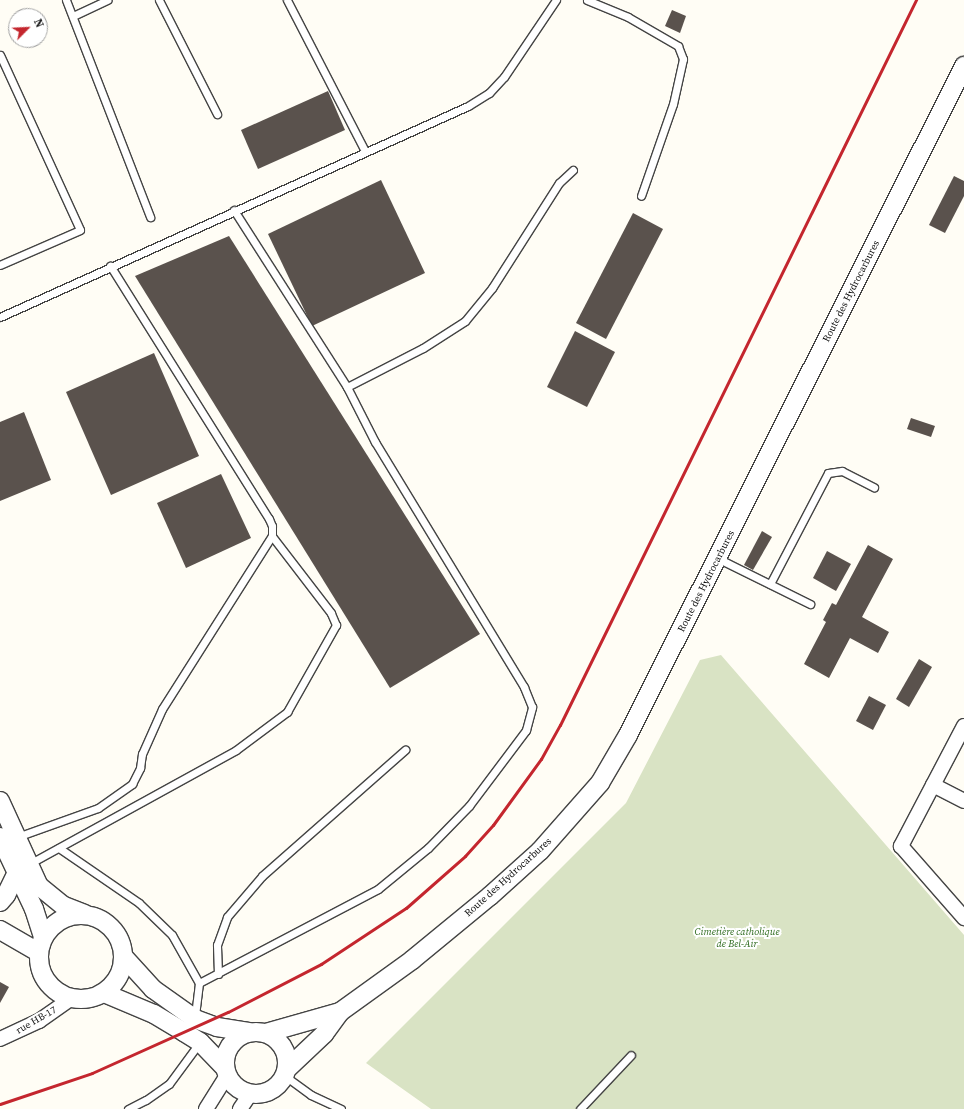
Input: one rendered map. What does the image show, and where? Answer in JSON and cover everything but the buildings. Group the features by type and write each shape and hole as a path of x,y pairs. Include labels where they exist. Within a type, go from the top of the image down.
{"street":[{"name":"Route des Hydrocarbures","path":"286,1072 324,1034 340,1012 412,960 490,896 540,851 600,783 628,735 963,72"},
{"path":"964,726 901,846 964,918"},
{"path":"933,785 964,801"},
{"path":"0,801 6,839 22,869 39,920 41,944 38,962 46,982 62,995 71,998 94,998 104,993 118,977 123,956"},
{"path":"0,902 22,869"},
{"path":"22,869 50,897 64,906 97,918 116,933 123,956 153,988 195,1018 217,1027 257,1032 280,1043 287,1060 286,1072 270,1091 250,1094 240,1090 200,1042 154,1014 104,993"},
{"path":"41,944 61,919 86,914"},
{"path":"0,930 41,944"},
{"name":"rue HB-17","path":"0,1039 39,1021 71,998"},
{"name":"Route des Hydrocarbures","path":"257,1032 340,1012"},
{"path":"206,1109 225,1071 228,1048 233,1040 257,1032"},
{"path":"240,1109 250,1094"}],"lane":[{"path":"66,0 150,217"},
{"path":"73,16 108,0"},
{"path":"159,0 217,114"},
{"path":"287,0 365,151"},
{"path":"0,317 234,210 468,106 489,93 504,78 556,0"},
{"path":"587,0 628,17 678,46 683,59 673,104 641,196"},
{"path":"0,55 80,230 0,265"},
{"path":"346,387 423,348 465,321 492,288 559,183 573,170"},
{"path":"199,983 378,889 428,848 469,806 526,730 531,715 531,699 528,693 375,442 346,387 234,210"},
{"path":"6,839 98,808 132,784 140,768 142,754 162,709 272,536 272,526 269,518 110,266"},
{"path":"770,584 828,473 842,471 874,487"},
{"path":"22,869 236,750 287,712 336,626 331,613 272,536"},
{"path":"717,558 810,604"},
{"path":"218,974 217,945 227,917 262,876 405,750"},
{"path":"59,848 139,902 172,935 199,983 195,1018"},
{"path":"128,1109 146,1100 169,1084 200,1042"},
{"path":"580,1109 631,1055"},
{"path":"286,1072 311,1095 341,1109"}],"green space":[{"name":"Cimetière catholique de Bel-Air","path":"721,655 964,935 964,1109 431,1109 366,1063 626,803 700,660"}],"railway":[{"path":"0,1104 92,1073 228,1012 321,964 406,908 465,856 493,825 541,759 560,725 916,0"}]}
